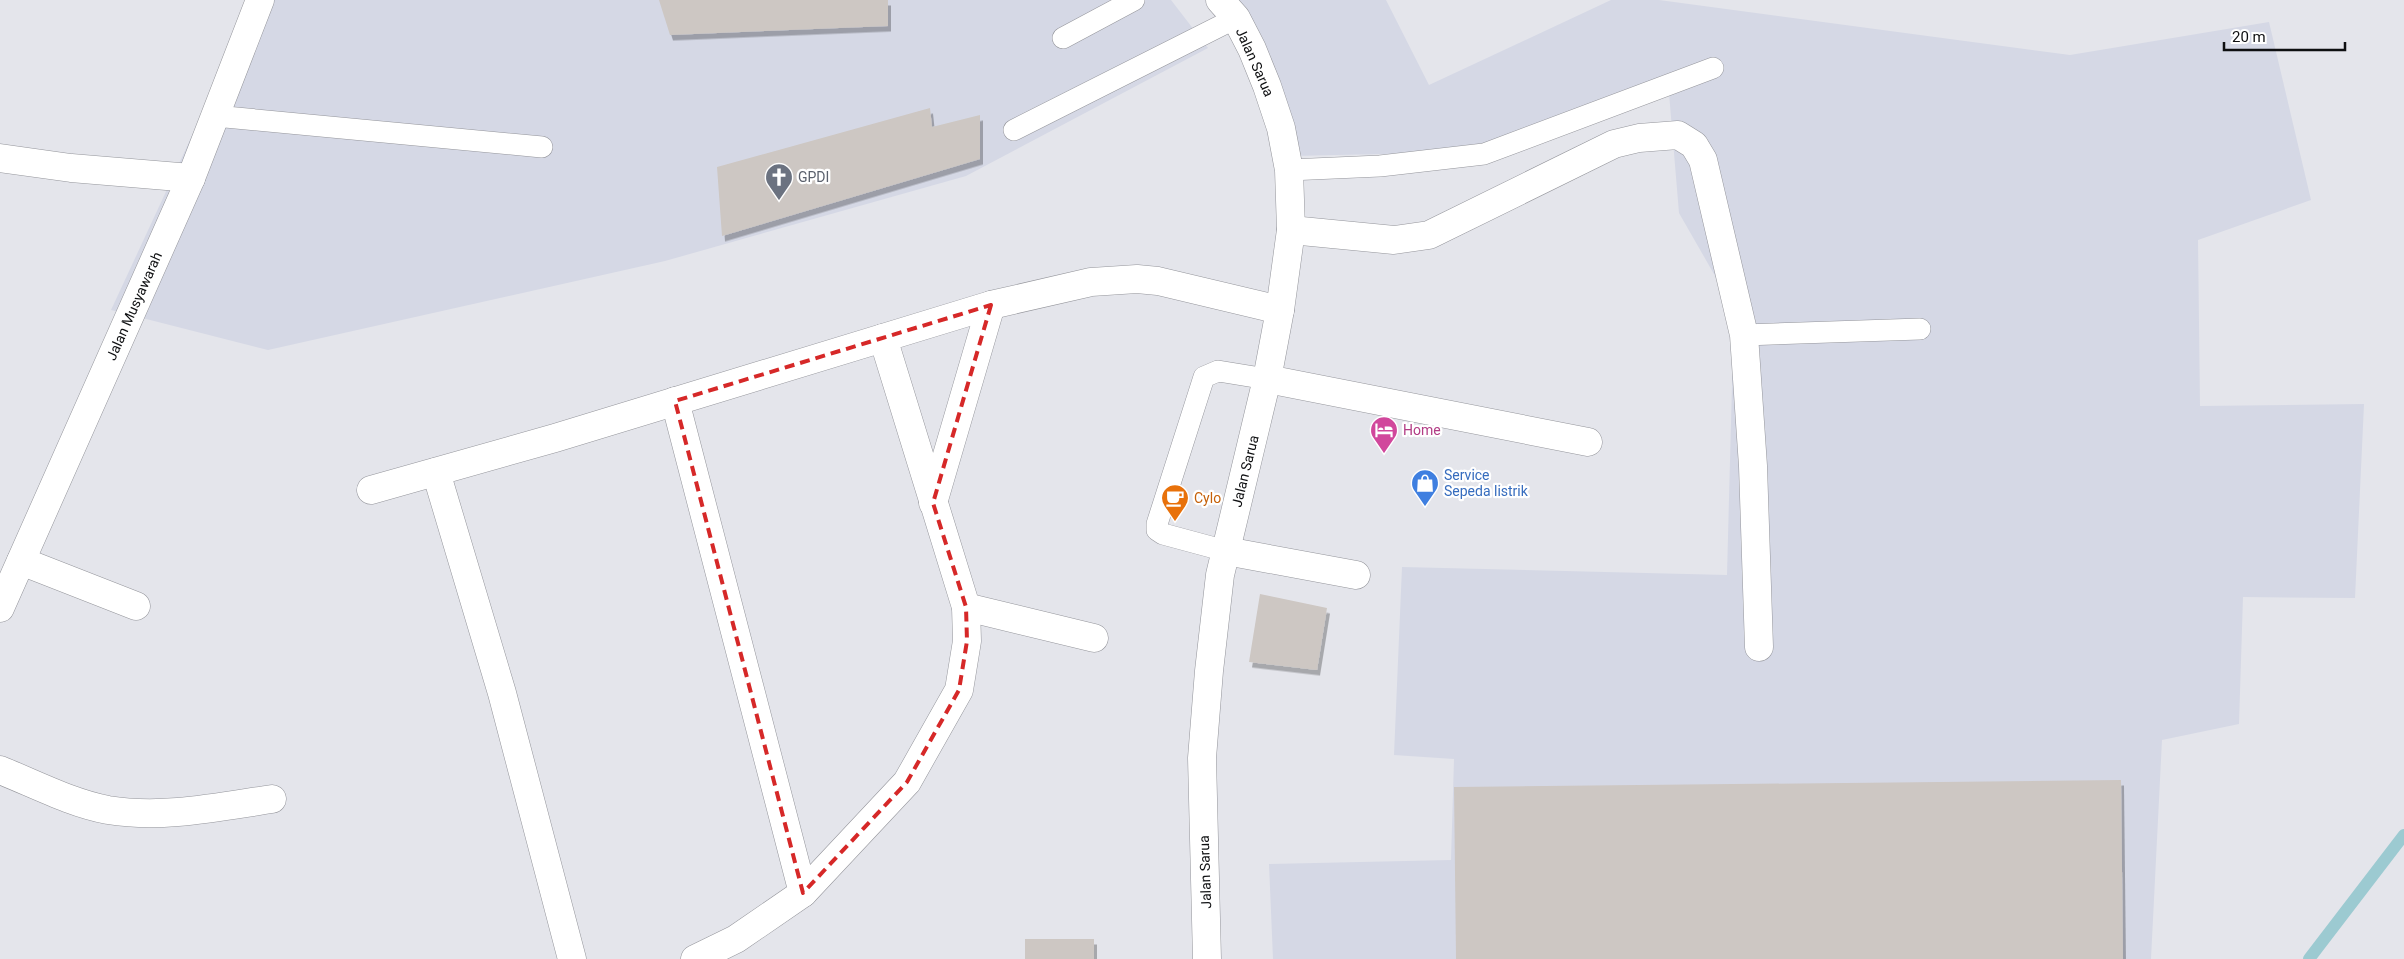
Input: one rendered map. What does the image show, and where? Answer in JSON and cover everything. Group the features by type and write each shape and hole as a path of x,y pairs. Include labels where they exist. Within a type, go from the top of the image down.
{"street":[{"name":"Jalan Musyawarah","path":"0,608 12,570 191,178 260,0"},
{"name":"Jalan Sarua","path":"1208,959 1202,758 1209,671 1220,575 1267,379 1280,310 1291,230 1289,170 1281,128 1268,86 1252,49 1228,9"},
{"path":"1291,230 1394,240 1429,235 1614,144 1647,137 1678,135 1694,145 1703,160 1744,335 1753,466 1759,647"},
{"path":"0,158 70,168 191,178"},
{"path":"371,490 676,401 991,305 1092,282 1137,279 1158,281 1280,310"},
{"path":"933,503 991,305"},
{"path":"695,959 736,940 803,893 907,782 959,690 967,640 966,607 883,338"},
{"path":"1267,379 1588,442"},
{"path":"676,401 803,893"},
{"path":"436,472 502,693 572,959"},
{"path":"1226,551 1356,575"},
{"path":"12,570 136,606"},
{"path":"966,607 1094,638"},
{"path":"0,770 67,797 107,809 142,814 179,813 272,799"}],"lane":[{"path":"1062,38 1134,0"},
{"path":"1014,130 1228,9"},
{"path":"1289,170 1380,166 1484,154 1713,68"},
{"path":"215,116 542,147"},
{"path":"1744,335 1920,329"},
{"path":"1226,551 1163,534 1157,530 1157,524 1204,377 1218,371 1267,379"}],"highlighted area":[{"path":"991,305 933,503 966,607 967,641 959,690 907,782 803,893 675,401"}],"shaded area":[{"path":"255,0 1171,0 1208,48 966,176 665,261 268,350 111,310"},
{"path":"1227,0 1386,0 1429,85 1611,0 1659,0 2070,55 2269,22 2311,200 2198,240 2200,406 2364,404 2355,598 2243,597 2239,724 2162,740 2151,959 1273,959 1269,864 1451,860 1454,759 1394,755 1402,567 1727,575 1734,309 1679,213 1668,81 1473,152 1292,156 1274,67"}],"building":[{"path":"659,0 888,0 888,26 670,35"},
{"name":"GPDI","path":"930,108 932,127 980,115 980,159 722,236 717,167"},
{"path":"1260,594 1327,608 1317,670 1249,662"},
{"path":"2121,780 2123,959 1456,959 1454,787"},
{"path":"1025,939 1094,939 1094,959 1025,959"}],"waterway":[{"path":"2309,959 2404,835"}],"place":[{"name":"GPDI","path":"779,201"},
{"name":"Home","path":"1384,454"},
{"name":"Service Sepeda listrik","path":"1425,507"},
{"name":"Cylo","path":"1175,522"}]}
